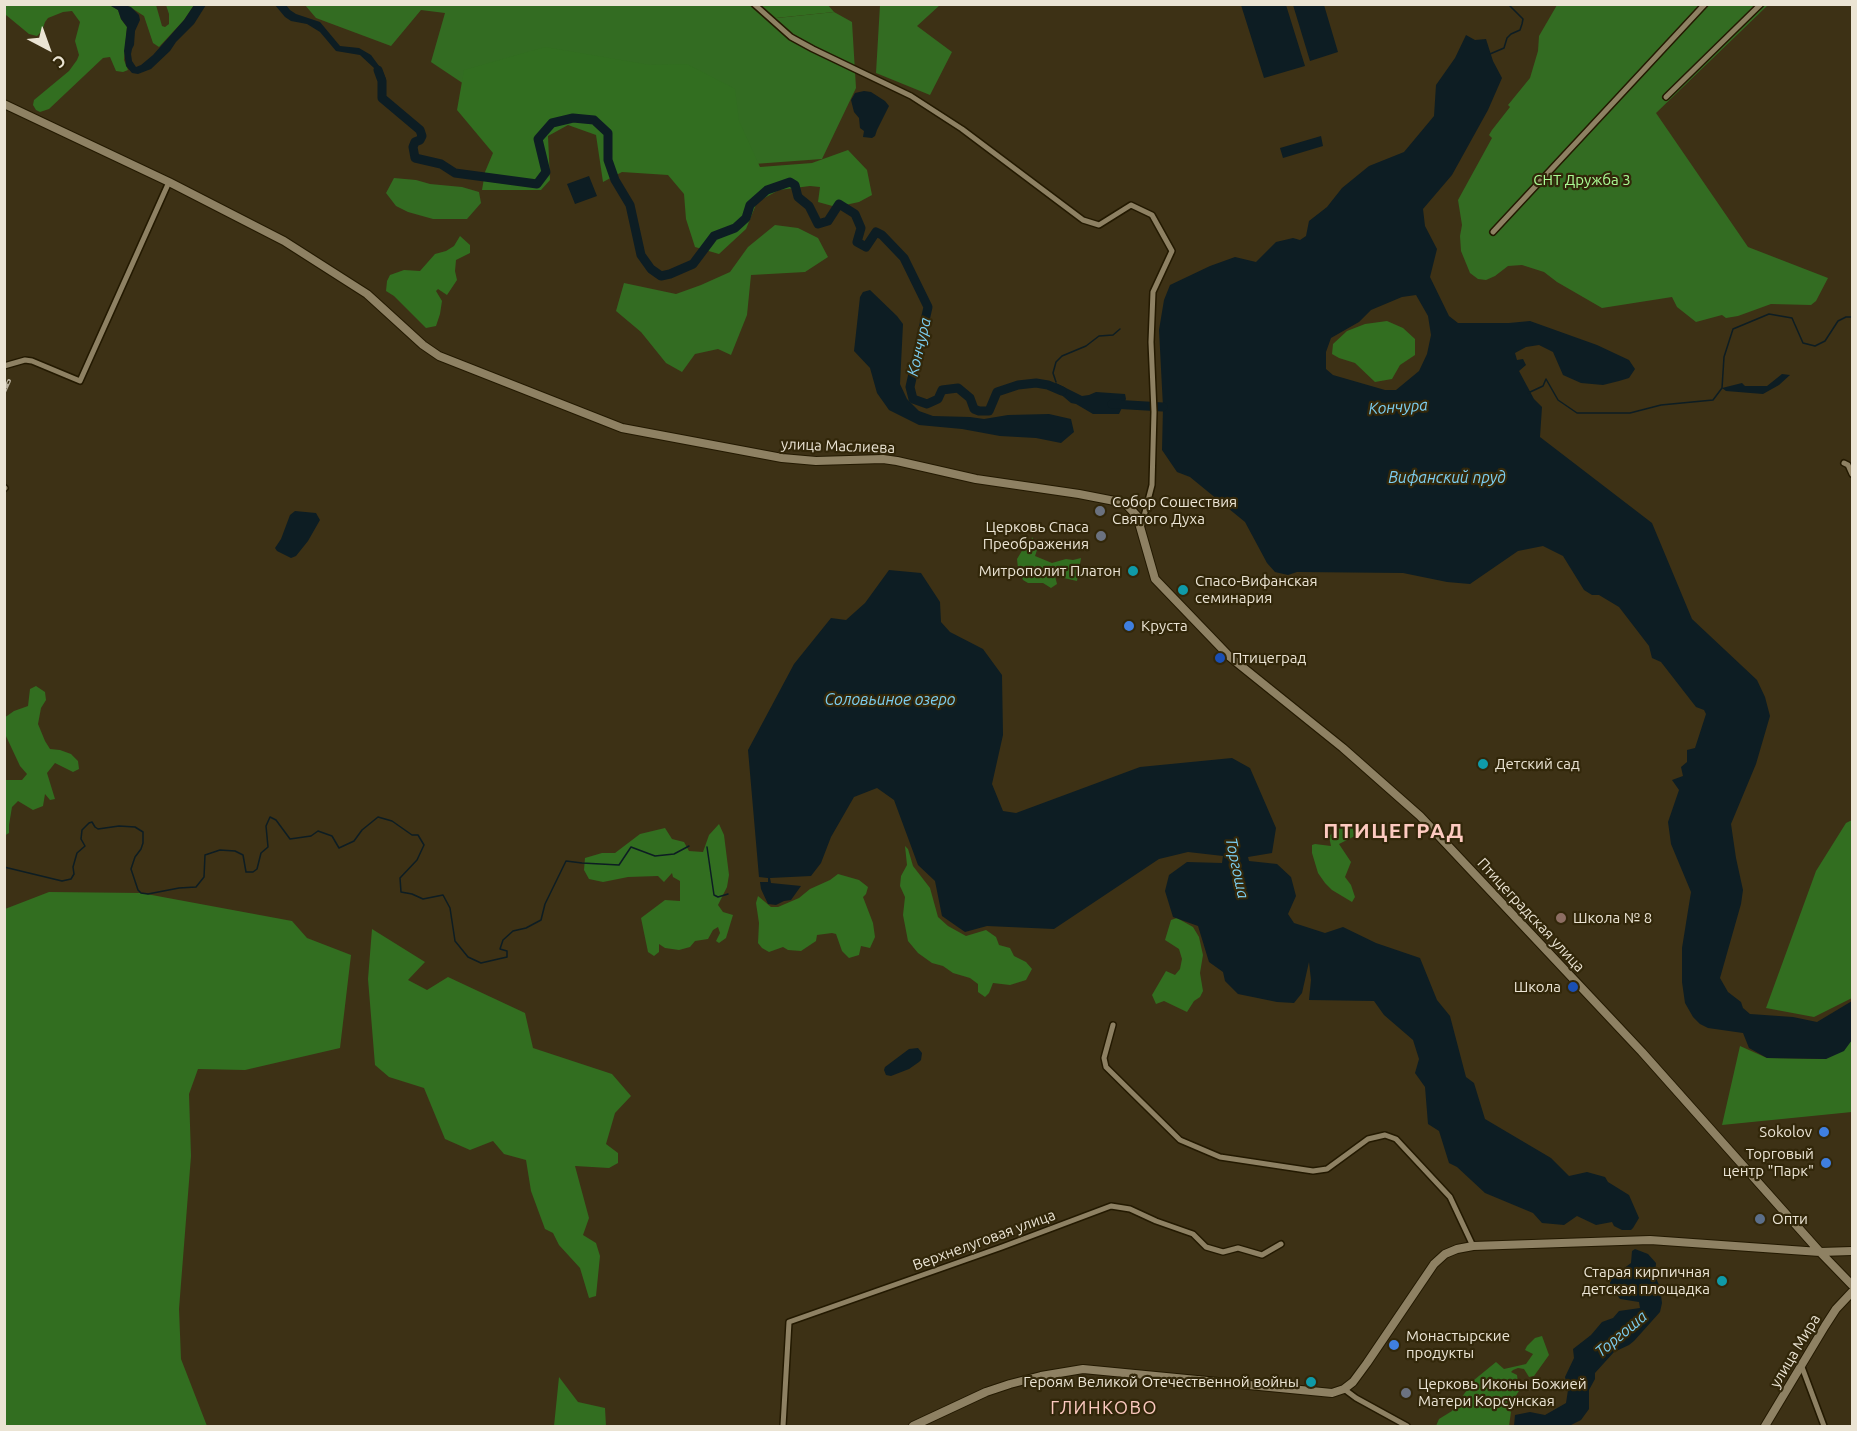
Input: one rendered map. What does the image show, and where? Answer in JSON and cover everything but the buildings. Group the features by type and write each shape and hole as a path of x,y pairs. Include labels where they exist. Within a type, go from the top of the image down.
{"street":[{"path":"754,4 791,37 911,96 945,118 1083,220 1099,225 1131,205 1152,215 1172,251 1153,292 1152,485 1141,529"},
{"path":"1493,232 1706,4"},
{"path":"1666,97 1761,4"},
{"name":"улица Маслиева","path":"4,104 269,232 348,281 439,356 622,428 783,458 816,461 883,459 897,461 976,479 1125,503"},
{"path":"4,366 25,360 32,361 80,381 169,182"},
{"path":"1844,463 1848,465 1852,474"},
{"name":"Птицеградская улица","path":"1125,503 1137,516 1155,579 1230,657 1343,748 1420,816 1642,1052 1852,1285"},
{"path":"1113,1025 1104,1058 1106,1067 1180,1140 1220,1157 1313,1170 1327,1169 1368,1139 1385,1135 1396,1139 1450,1197 1473,1246"},
{"name":"Верхнелуговая улица","path":"783,1426 789,1322 1111,1206 1130,1209 1193,1234 1206,1247 1223,1252 1238,1248 1262,1255 1281,1244"},
{"path":"914,1426 986,1392 1041,1376 1083,1369 1332,1393 1344,1389 1353,1382 1434,1264 1452,1250 1473,1246 1650,1240 1820,1252 1852,1251"},
{"name":"улица Мира","path":"1765,1426 1836,1309 1851,1297"},
{"path":"1802,1367 1824,1426"},
{"path":"1344,1389 1407,1426"}],"green space":[{"path":"109,4 118,10 127,27 124,60 128,70 116,71 110,57 103,58 49,109 40,112 36,110 33,105 34,100 69,71 77,60 79,55 75,41 80,22 72,11 63,12 48,18 37,36 29,34 6,15 4,5"},
{"path":"761,4 777,18 834,12 852,22 856,88 822,159 754,164 464,84 431,62 445,13 421,10 391,46 316,18 305,5"},
{"path":"127,5 156,5 162,26 165,27 169,24 166,5 194,5 184,20 159,47 153,43 144,16"},
{"path":"761,5 828,5 834,12 776,18"},
{"path":"880,5 940,5 917,26 952,52 930,95 876,73"},
{"name":"СНТ Дружба 3","path":"1557,5 1768,5 1656,113 1748,247 1828,278 1816,301 1811,305 1771,304 1738,316 1726,318 1722,315 1696,322 1677,307 1672,297 1602,308 1544,272 1522,265 1508,266 1486,280 1478,279 1470,273 1461,251 1462,225 1458,200 1492,138 1489,135 1510,107 1508,105 1530,78 1538,51 1539,36"},
{"path":"545,47 650,65 687,64 735,89 739,121 760,167 812,163 848,150 867,170 872,195 859,202 836,207 818,202 820,187 779,190 757,202 746,229 719,254 695,247 686,219 684,194 668,175 622,172 603,182 596,135 568,125 548,136 550,180 541,190 482,190 485,172 493,153 457,110 464,70"},
{"path":"394,178 462,187 479,192 481,203 467,219 433,219 408,212 396,206 386,193"},
{"path":"775,225 798,228 818,238 828,257 805,272 751,275 747,315 731,355 718,349 695,354 682,372 666,363 641,332 616,311 624,283 676,294 701,285 730,272 748,247"},
{"path":"460,236 470,245 470,253 456,260 457,280 447,295 438,289 436,291 442,301 440,314 436,326 426,328 386,291 387,281 390,275 404,270 420,271 435,254 454,246"},
{"path":"1387,321 1403,328 1415,339 1415,355 1400,365 1392,379 1375,382 1355,363 1332,354 1333,344 1347,331 1365,324"},
{"path":"1032,537 1036,543 1035,556 1052,563 1081,558 1077,581 1055,576 1057,584 1051,588 1043,583 1028,583 1023,580 1017,559 1023,549 1029,549"},
{"path":"36,686 45,692 46,700 41,708 38,724 45,741 50,749 71,754 78,761 79,769 73,772 55,763 47,773 55,799 50,800 45,794 43,806 33,810 18,801 12,807 9,833 4,836 5,780 22,780 27,774 20,766 5,734 4,718 28,706 30,689"},
{"path":"1852,820 1852,998 1814,1017 1766,1008 1816,871 1846,823"},
{"path":"719,824 724,835 729,875 727,887 718,905 723,912 733,915 726,938 719,943 716,941 720,933 718,927 713,930 708,939 695,941 690,947 679,950 665,948 659,944 659,952 654,956 648,952 641,918 665,900 680,901 680,881 673,877 672,873 664,882 658,876 628,877 603,882 589,879 584,870 585,858 602,853 615,853 640,834 665,828 672,839 684,842 689,851 703,852 709,835"},
{"path":"1348,824 1352,826 1355,836 1339,844 1351,862 1345,877 1355,897 1352,902 1325,883 1318,873 1312,853 1312,845 1331,846 1329,836 1341,826"},
{"path":"905,846 913,866 930,888 938,917 948,926 966,936 986,930 996,937 999,945 1010,948 1014,956 1026,962 1032,969 1026,980 1010,985 993,983 985,997 978,992 978,984 970,978 932,963 918,953 908,941 903,915 905,897 900,886 901,876 907,865"},
{"path":"838,874 859,880 868,887 863,897 873,923 875,937 870,948 861,946 859,955 849,958 842,951 836,934 832,933 817,935 816,941 801,951 788,950 783,947 769,952 762,948 758,943 759,923 756,903 758,896 771,907 778,907 799,898 810,889"},
{"path":"49,892 141,893 292,921 307,938 351,955 340,1048 245,1070 198,1069 189,1094 191,1156 179,1309 181,1359 207,1426 5,1426 5,909"},
{"path":"1177,918 1193,927 1199,937 1203,955 1200,973 1203,991 1187,1012 1164,1001 1156,1004 1152,995 1166,971 1175,975 1180,969 1182,959 1179,949 1165,940 1171,920"},
{"path":"372,929 425,962 408,980 427,990 448,977 525,1013 533,1048 612,1074 631,1096 615,1113 606,1144 618,1153 618,1163 609,1168 575,1166 589,1218 583,1235 596,1243 600,1256 596,1296 589,1298 580,1268 559,1245 553,1233 545,1229 531,1191 526,1160 504,1154 493,1141 470,1150 445,1139 424,1088 389,1077 375,1065 368,979"},
{"path":"1852,1040 1852,1112 1722,1125 1740,1046 1767,1058 1826,1059"},
{"path":"1542,1336 1549,1355 1534,1376 1529,1377 1524,1369 1518,1368 1511,1372 1517,1375 1519,1391 1515,1397 1509,1398 1507,1405 1511,1412 1509,1426 1436,1426 1439,1419 1452,1411 1474,1380 1496,1362 1504,1369 1526,1364 1533,1354 1525,1350 1527,1346 1535,1338"},
{"path":"559,1377 578,1402 605,1408 606,1426 554,1426"}],"water":[{"path":"109,5 131,7 139,15 140,20 135,31 131,54 136,67 153,55 194,5 206,5 194,24 170,51 151,69 138,74 132,73 126,66 124,51 127,27 118,10"},
{"path":"275,5 286,5 296,14 320,22 340,46 359,48 371,55 386,79 380,80 374,68 360,55 336,51 320,32 307,24 291,21"},
{"path":"1241,5 1286,5 1305,66 1264,78"},
{"path":"1293,5 1324,5 1338,52 1310,61"},
{"name":"Вифанский пруд","path":"1466,35 1475,40 1486,39 1493,61 1502,78 1488,110 1452,175 1423,209 1425,226 1437,249 1430,277 1449,316 1458,323 1530,321 1597,345 1629,360 1635,369 1629,378 1619,381 1603,385 1581,383 1563,375 1553,352 1539,345 1526,347 1515,353 1517,360 1523,359 1526,365 1519,371 1534,399 1542,407 1540,437 1652,523 1692,619 1757,680 1765,697 1770,716 1756,764 1731,824 1743,890 1720,978 1728,992 1741,1002 1743,1008 1750,1014 1793,1017 1817,1022 1852,1001 1852,1040 1844,1051 1826,1059 1767,1058 1749,1048 1743,1033 1708,1028 1700,1024 1685,1003 1682,982 1682,948 1691,892 1671,844 1668,822 1679,790 1672,780 1683,776 1681,767 1687,762 1687,750 1695,748 1706,714 1704,710 1696,707 1661,662 1652,658 1649,646 1619,607 1599,595 1592,595 1584,590 1563,556 1543,546 1518,551 1470,584 1403,573 1297,572 1288,575 1275,572 1267,563 1245,522 1190,477 1177,472 1162,450 1163,407 1159,330 1164,300 1170,285 1235,257 1256,262 1276,242 1293,238 1300,240 1306,236 1309,221 1327,207 1342,188 1369,166 1404,152 1434,116 1436,85 1455,58","holes":["1416,295 1428,316 1431,335 1427,354 1419,371 1396,390 1385,390 1333,375 1326,369 1326,352 1331,338 1359,322 1371,310 1402,297"]},
{"path":"871,92 889,106 872,138 863,137 864,131 860,128 859,118 854,112 851,100 855,93"},
{"path":"1321,136 1323,146 1283,158 1280,148"},
{"path":"589,176 597,196 575,204 567,184"},
{"path":"870,290 903,324 900,384 907,399 919,411 933,416 984,419 1008,415 1049,414 1071,419 1074,432 1061,443 1036,438 1000,436 962,429 919,425 889,410 877,393 870,368 854,351 860,297 863,292"},
{"path":"1782,374 1790,375 1779,385 1763,394 1726,391 1722,388 1742,383 1745,386 1767,386"},
{"path":"1056,383 1082,396 1096,392 1125,394 1126,399 1119,414 1093,414 1071,403 1052,387"},
{"path":"295,511 316,513 320,520 308,541 296,556 291,558 275,548 290,515"},
{"name":"Соловьиное озеро","path":"889,570 921,573 940,602 941,622 950,632 983,649 1002,675 1003,735 992,784 1003,811 1016,813 1140,767 1232,758 1250,768 1276,828 1272,853 1248,857 1249,861 1277,864 1291,877 1296,896 1288,914 1294,923 1325,933 1343,927 1376,943 1420,958 1437,1000 1450,1016 1466,1077 1474,1083 1485,1119 1551,1158 1569,1176 1587,1172 1605,1177 1608,1182 1629,1195 1639,1218 1633,1228 1622,1230 1614,1226 1612,1222 1596,1225 1577,1216 1564,1225 1542,1223 1533,1213 1485,1193 1457,1167 1449,1163 1439,1131 1428,1124 1425,1087 1415,1073 1419,1059 1413,1040 1384,1015 1374,1001 1309,1000 1311,980 1309,962 1302,993 1294,1003 1238,994 1225,981 1223,972 1209,962 1198,926 1173,917 1165,891 1169,875 1187,862 1222,863 1223,856 1188,852 1159,859 1054,929 987,926 965,932 942,916 935,881 918,865 894,800 877,788 854,797 831,837 821,863 811,876 770,878 771,883 801,886 791,900 776,905 768,904 760,882 768,882 768,878 759,877 748,750 794,664 831,618 846,620 865,603"},
{"path":"918,1048 922,1053 919,1062 909,1069 891,1076 886,1075 885,1067 909,1049"},
{"path":"1635,1249 1648,1254 1656,1263 1655,1276 1660,1287 1662,1303 1660,1312 1634,1341 1614,1352 1595,1373 1595,1379 1589,1390 1589,1409 1581,1420 1569,1426 1514,1426 1515,1415 1530,1412 1545,1415 1566,1403 1568,1390 1565,1377 1574,1358 1573,1349 1591,1335 1602,1322 1613,1318 1619,1311 1640,1308 1639,1302 1620,1299 1610,1286 1610,1279 1618,1270 1631,1263 1632,1251"}],"waterway":[{"path":"1490,54 1504,48 1507,38 1520,30 1523,19 1508,4"},
{"name":"Кончура","path":"378,70 382,81 382,98 420,130 422,136 413,147 415,158 441,164 455,173 537,184 546,172 538,139 552,123 573,118 594,120 608,133 608,160 615,180 630,205 641,255 651,269 661,276 693,264 714,236 735,228 746,218 750,205 767,190 790,182 795,185 798,197 809,206 818,224 828,221 839,204 855,214 861,228 857,242 866,247 876,232 882,235 904,258 928,307 910,387 913,399 927,404 938,399 942,390 958,388 970,398 974,409 989,411 997,392 1018,385 1036,383 1062,391"},
{"name":"Кончура","path":"1528,393 1543,386 1546,379 1558,400 1577,413 1630,413 1661,405 1713,400 1722,388 1724,357 1733,329 1769,314 1792,318 1803,343 1815,346 1825,341 1838,321 1852,317"},
{"path":"1056,382 1053,373 1056,362 1062,356 1086,346 1099,336 1113,335 1120,329"},
{"name":"Кончура","path":"1112,404 1163,407"},
{"name":"Торгоша","path":"4,867 62,881 71,879 77,853 85,846 81,839 82,830 89,823 92,822 98,829 119,826 135,827 143,832 143,843 131,869 138,890 148,894 196,887 204,877 205,855 220,850 235,851 243,855 246,872 253,872 257,869 261,853 268,847 266,826 270,817 276,820 290,839 311,836 318,831 332,836 339,848 354,841 362,830 378,817 392,821 412,835 418,835 424,845 417,860 400,878 401,892 423,899 443,895 450,908 455,941 468,957 481,963 507,957 507,951 500,949 503,940 513,931 526,928 541,920 545,904 566,861 619,865 631,847 655,856 674,854 689,846"},
{"name":"Торгоша","path":"707,847 714,895 718,897 728,894"}],"railway":[{"path":"4,392 9,381"}],"place":[{"name":"Собор Сошествия Святого Духа","path":"1100,511"},
{"name":"Церковь Спаса Преображения","path":"1101,536"},
{"name":"Митрополит Платон","path":"1133,571"},
{"name":"Спасо-Вифанская семинария","path":"1183,590"},
{"name":"Круста","path":"1129,626"},
{"name":"Птицеград","path":"1220,658"},
{"name":"Детский сад","path":"1483,764"},
{"name":"Школа № 8","path":"1561,918"},
{"name":"Школа","path":"1573,987"},
{"name":"Sokolov","path":"1824,1132"},
{"name":"Торговый центр \"Парк\"","path":"1826,1163"},
{"name":"Опти","path":"1760,1219"},
{"name":"Старая кирпичная детская площадка","path":"1722,1281"},
{"name":"Монастырские продукты","path":"1394,1345"},
{"name":"Героям Великой Отечественной войны","path":"1311,1382"},
{"name":"Церковь Иконы Божией Матери Корсунская","path":"1406,1393"}],"district":[{"name":"ПТИЦЕГРАД","path":"1394,831"},
{"name":"ГЛИНКОВО","path":"1104,1408"}]}
